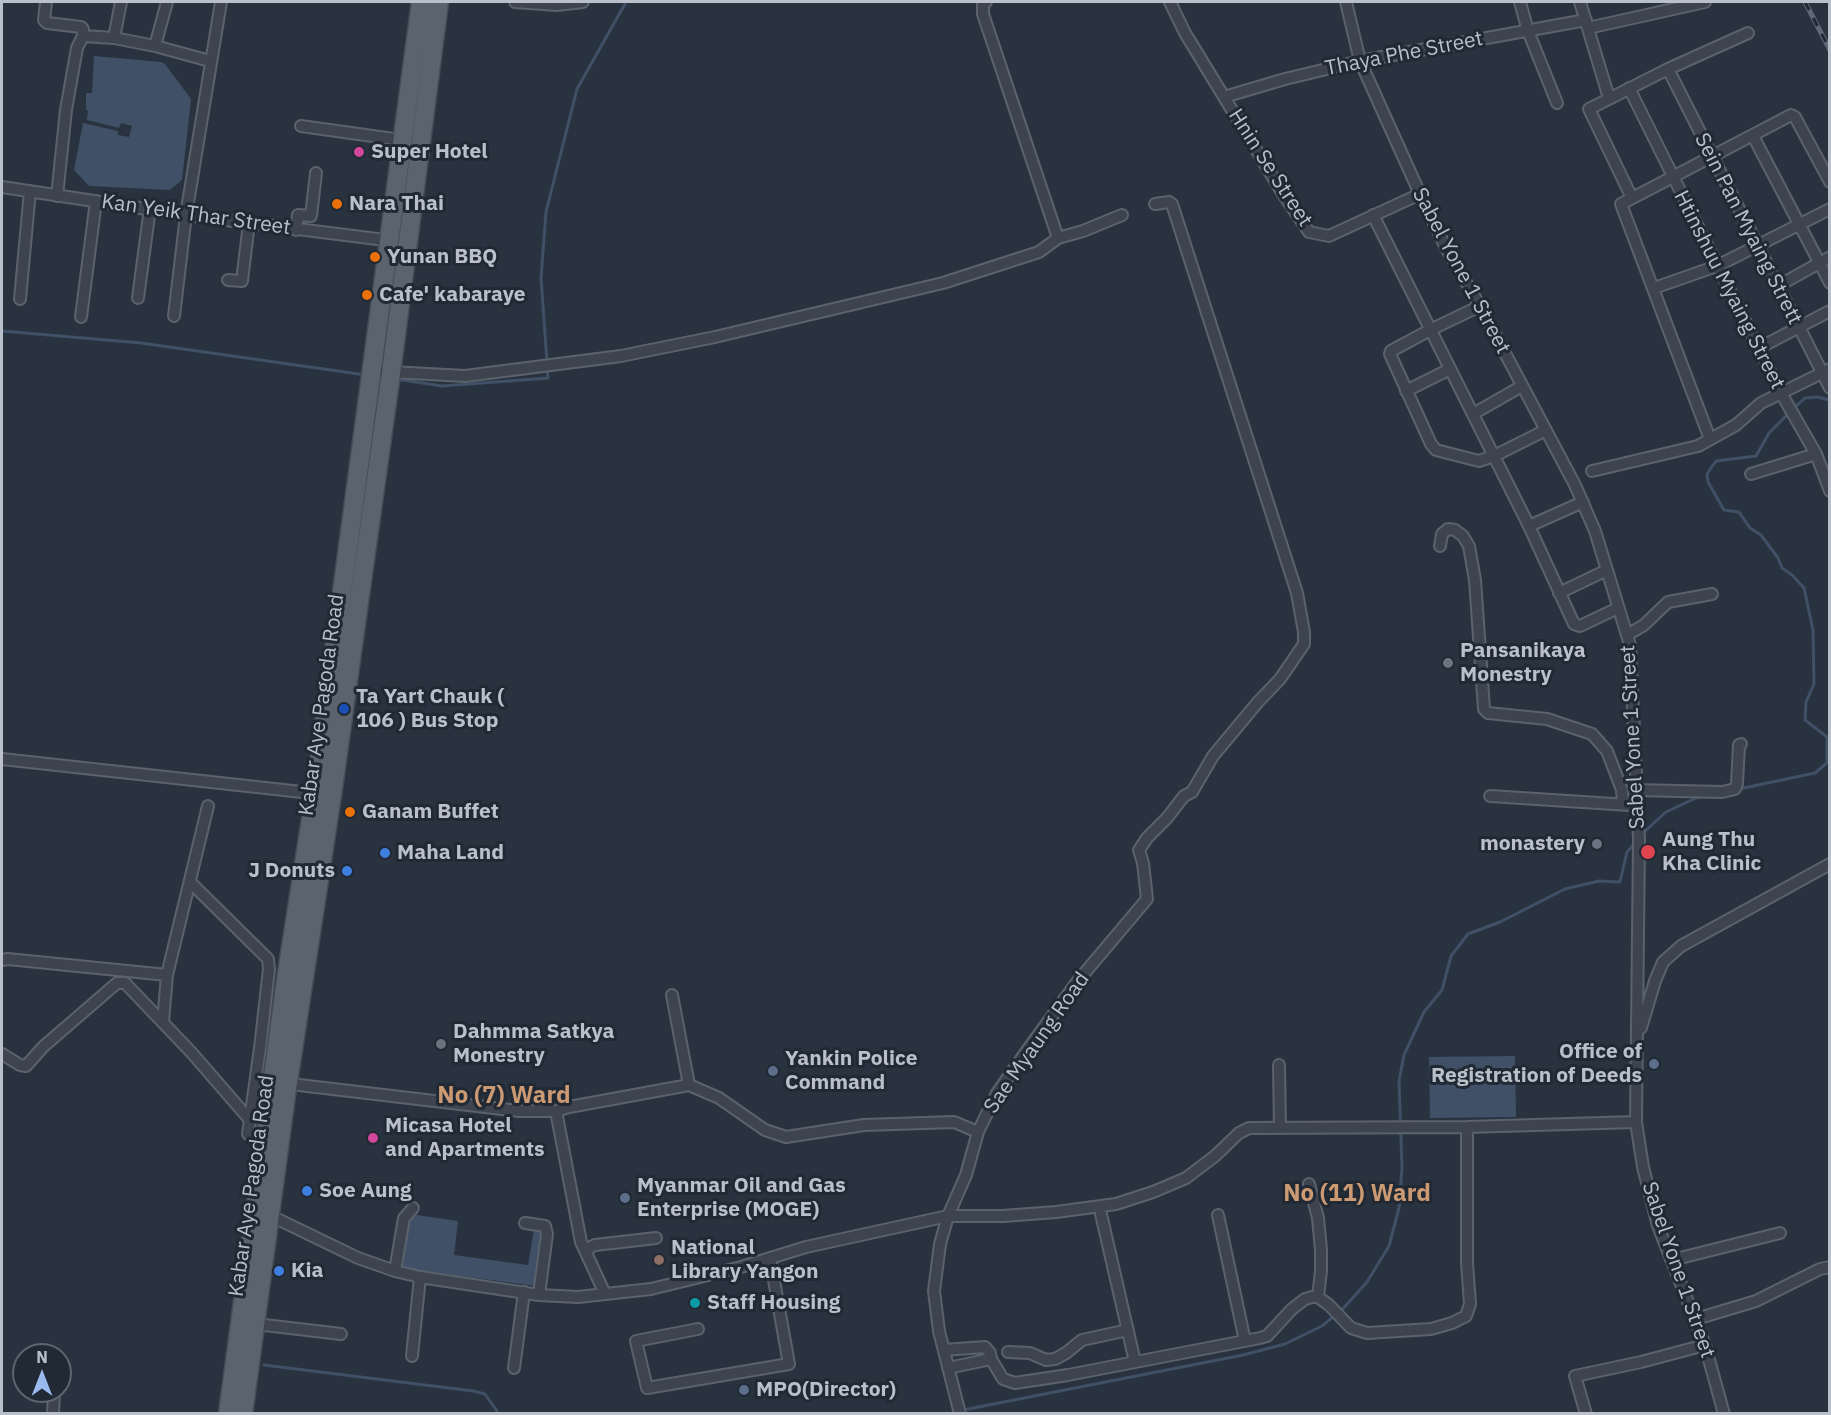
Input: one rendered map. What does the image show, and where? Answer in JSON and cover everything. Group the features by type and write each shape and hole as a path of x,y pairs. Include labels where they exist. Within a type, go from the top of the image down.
{"main road":[{"name":"Kabar Aye Pagoda Road","path":"375,419 372,375 399,241 412,142 421,2"},
{"name":"Kabar Aye Pagoda Road","path":"412,142 440,2"},
{"name":"Kabar Aye Pagoda Road","path":"228,1413 263,1213 280,1082 324,794 375,419 391,373 399,241"},
{"name":"Kabar Aye Pagoda Road","path":"243,1413 256,1324 263,1213"}],"street":[{"path":"46,2 44,20 47,23 81,27 84,36 77,48 66,110 57,196"},
{"path":"114,38 121,2"},
{"path":"155,46 167,2"},
{"path":"174,316 186,215 221,2"},
{"path":"515,2 556,5 583,2"},
{"path":"986,2 983,4 983,14 1058,238"},
{"name":"Hnin Se Street","path":"1170,2 1185,33 1309,232 1329,236 1420,194"},
{"name":"Sabel Yone 1 Street","path":"1346,2 1360,61 1420,194 1446,248 1480,306 1546,430 1596,531 1630,645 1638,806 1636,1122 1643,1167 1653,1206 1705,1345 1724,1413"},
{"path":"1520,2 1528,31 1557,103"},
{"path":"1580,2 1609,98"},
{"name":"Thaya Phe Street","path":"1224,97 1360,61 1705,2"},
{"path":"1632,198 1590,113 1591,107 1748,33"},
{"path":"84,36 114,38 155,46 210,61"},
{"name":"Sein Pan Myaing Strett","path":"1668,69 1798,327 1826,371 1830,388"},
{"name":"Htinshuu Myaing Street","path":"1629,88 1781,393 1816,454 1830,491"},
{"path":"1710,440 1621,206 1623,202 1753,136 1787,116 1795,117 1830,182"},
{"path":"301,126 412,142"},
{"path":"1753,136 1800,224 1824,259 1830,283"},
{"path":"296,230 298,215 311,216 316,173"},
{"name":"Kan Yeik Thar Street","path":"2,187 296,230 399,241"},
{"path":"20,299 30,192"},
{"path":"81,317 96,201"},
{"name":"Sae Myaung Road","path":"960,1413 944,1350 934,1291 940,1244 948,1216 966,1175 978,1131 997,1093 1023,1056 1077,982 1147,899 1143,862 1139,850 1147,838 1184,796 1192,792 1213,756 1280,679 1304,644 1297,593 1172,204 1169,202 1155,204"},
{"path":"138,298 150,208"},
{"path":"1654,288 1717,266 1830,209"},
{"path":"372,375 391,373 465,376 621,356 680,344 943,283 1039,252 1058,238 1083,231 1122,215"},
{"path":"1373,215 1529,526 1574,624 1577,626 1618,608"},
{"path":"228,280 242,282 249,223"},
{"path":"1778,286 1824,259"},
{"path":"1480,306 1430,330 1390,354 1431,444 1437,450 1475,461 1494,456 1546,430"},
{"path":"1759,348 1830,311"},
{"path":"1406,391 1450,369"},
{"path":"1592,471 1698,446 1736,425 1761,404 1826,371"},
{"path":"1473,414 1522,386"},
{"path":"1750,474 1816,454"},
{"path":"1529,526 1583,502"},
{"path":"1440,546 1442,534 1448,529 1455,530 1463,536 1469,546 1474,580 1484,709 1488,712 1547,719 1592,734 1607,751 1622,790 1623,804"},
{"path":"1559,593 1607,570"},
{"path":"1627,635 1649,621 1668,602 1712,594"},
{"path":"1636,790 1722,792 1735,789 1739,745 1741,744"},
{"path":"2,759 324,794"},
{"path":"1490,796 1638,806"},
{"path":"163,1023 167,975 208,806"},
{"path":"1636,1042 1655,981 1664,962 1681,946 1830,864"},
{"path":"190,882 268,959 269,969 248,1134"},
{"path":"2,960 8,958 167,975"},
{"path":"2,1054 26,1066 44,1046 117,983 125,983 250,1120"},
{"path":"672,995 689,1085"},
{"path":"1279,1065 1280,1128"},
{"path":"280,1082 519,1111 556,1112 569,1107 689,1085 719,1098 765,1130 786,1137 864,1125 954,1122 978,1131"},
{"path":"556,1112 585,1250 605,1294"},
{"path":"263,1213 358,1258 395,1271 420,1277 539,1295 578,1297 651,1289 741,1267 806,1247 948,1216 977,1217 1046,1213 1116,1204 1186,1178 1215,1156 1239,1133 1249,1128 1467,1127 1636,1122"},
{"path":"944,1350 985,1347 1003,1379 1015,1383 1068,1375 1267,1336 1292,1309 1305,1299 1318,1297 1351,1328 1367,1333 1431,1329 1452,1323 1466,1316 1470,1304 1467,1263 1467,1127"},
{"path":"1309,1184 1318,1218 1321,1250 1318,1297"},
{"path":"395,1271 404,1218 413,1208"},
{"path":"1101,1214 1135,1362"},
{"path":"1218,1215 1245,1341"},
{"path":"525,1223 545,1226 547,1234 539,1295"},
{"path":"1672,1260 1780,1233"},
{"path":"585,1250 595,1245 656,1238"},
{"path":"698,1329 636,1341 647,1388 789,1364 770,1258"},
{"path":"1696,1319 1756,1300 1820,1269 1830,1267"},
{"path":"412,1356 420,1277"},
{"path":"514,1368 524,1292"},
{"path":"256,1324 341,1334"},
{"path":"1008,1352 1030,1353 1046,1360 1055,1359 1082,1340 1128,1330"},
{"path":"1586,1413 1575,1376 1705,1345"},
{"path":"948,1368 991,1359"}],"water":[{"path":"94,56 161,62 165,64 191,99 182,180 170,190 89,186 74,170 83,123 118,131 118,135 129,137 132,126 121,123 119,128 87,120 86,93 92,93"},
{"path":"1515,1056 1516,1117 1430,1118 1429,1057"},
{"path":"410,1214 458,1221 454,1255 528,1265 534,1229 543,1230 535,1286 402,1268"}],"waterway":[{"path":"547,362 541,278 546,212 577,89 626,2"},
{"path":"2,331 141,343 366,375"},
{"path":"396,379 442,386 548,378 547,369"},
{"path":"1793,409 1805,398 1817,397 1830,400"},
{"path":"1739,789 1815,773 1827,763 1827,737 1805,720 1806,702 1814,684 1813,630 1804,588 1782,568 1778,558 1761,535 1750,528 1739,512 1724,510 1708,482 1707,474 1716,461 1756,456 1769,433 1789,413"},
{"path":"1643,833 1666,812 1696,798 1706,796"},
{"path":"1340,1312 1367,1282 1389,1246 1399,1208 1402,1168 1399,1081 1404,1055 1424,1012 1442,990 1451,956 1468,934 1500,922 1565,889 1599,881 1620,882 1627,852 1635,843"},
{"path":"963,1410 1243,1355 1285,1344 1322,1326 1334,1316"},
{"path":"264,1365 473,1391 485,1394 499,1414"}],"railway":[{"path":"1805,2 1830,50"}],"place":[{"name":"Super Hotel","path":"359,152"},
{"name":"Nara Thai","path":"337,204"},
{"name":"Yunan BBQ","path":"375,257"},
{"name":"Cafe' kabaraye","path":"367,295"},
{"name":"Pansanikaya Monestry","path":"1448,663"},
{"name":"Ta Yart Chauk ( 106 ) Bus Stop","path":"344,709"},
{"name":"Ganam Buffet","path":"350,812"},
{"name":"monastery","path":"1597,844"},
{"name":"Aung Thu Kha Clinic","path":"1648,852"},
{"name":"Maha Land","path":"385,853"},
{"name":"J Donuts","path":"347,871"},
{"name":"Dahmma Satkya Monestry","path":"441,1044"},
{"name":"Office of Registration of Deeds","path":"1654,1064"},
{"name":"Yankin Police Command","path":"773,1071"},
{"name":"Micasa Hotel and Apartments","path":"373,1138"},
{"name":"Soe Aung","path":"307,1191"},
{"name":"Myanmar Oil and Gas Enterprise (MOGE)","path":"625,1198"},
{"name":"National Library Yangon","path":"659,1260"},
{"name":"Kia","path":"279,1271"},
{"name":"Staff Housing","path":"695,1303"},
{"name":"MPO(Director)","path":"744,1390"}],"district":[{"name":"No (7) Ward","path":"504,1096"},
{"name":"No (11) Ward","path":"1357,1194"}]}
